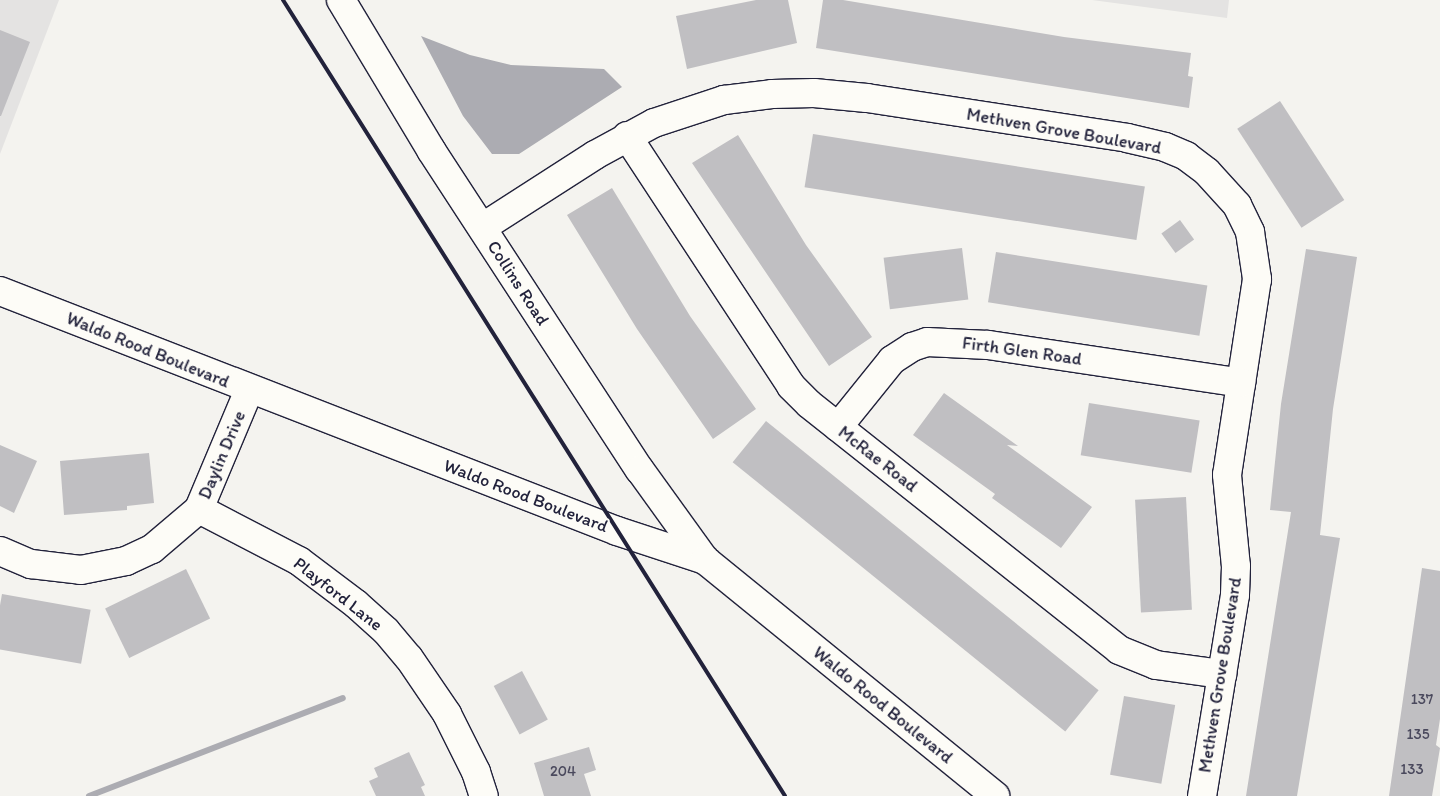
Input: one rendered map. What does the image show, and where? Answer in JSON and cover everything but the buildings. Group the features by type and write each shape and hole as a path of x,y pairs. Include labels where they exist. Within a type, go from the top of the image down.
{"street":[{"name":"Collins Road","path":"341,0 431,150 640,470 704,560"},
{"name":"Methven Grove Boulevard","path":"483,227 627,136 685,110 724,100 772,94 814,93 1127,138 1165,147 1186,156 1224,187 1250,232 1257,279 1227,475 1236,566 1235,595 1202,796"},
{"name":"McRae Road","path":"627,136 791,386 838,427 1119,650 1156,665 1222,674"},
{"name":"Waldo Rood Boulevard","path":"0,291 249,390 617,531 704,560 995,796"},
{"name":"Firth Glen Road","path":"838,427 892,360 912,347 927,342 988,345 1241,383"},
{"name":"Daylin Drive","path":"0,551 31,564 55,570 103,568 152,549 199,509 249,390"},
{"name":"Playford Lane","path":"199,509 299,561 356,604 386,631 410,658 451,721 476,772 484,796"}],"shaded area":[{"path":"0,0 59,0 0,154"},
{"path":"1092,0 1229,0 1227,18"},
{"path":"421,36 470,55 511,65 604,69 622,87 519,154 492,154 463,116"}],"waterway":[{"path":"89,796 343,698"}],"railway":[{"path":"283,0 785,796"}]}
